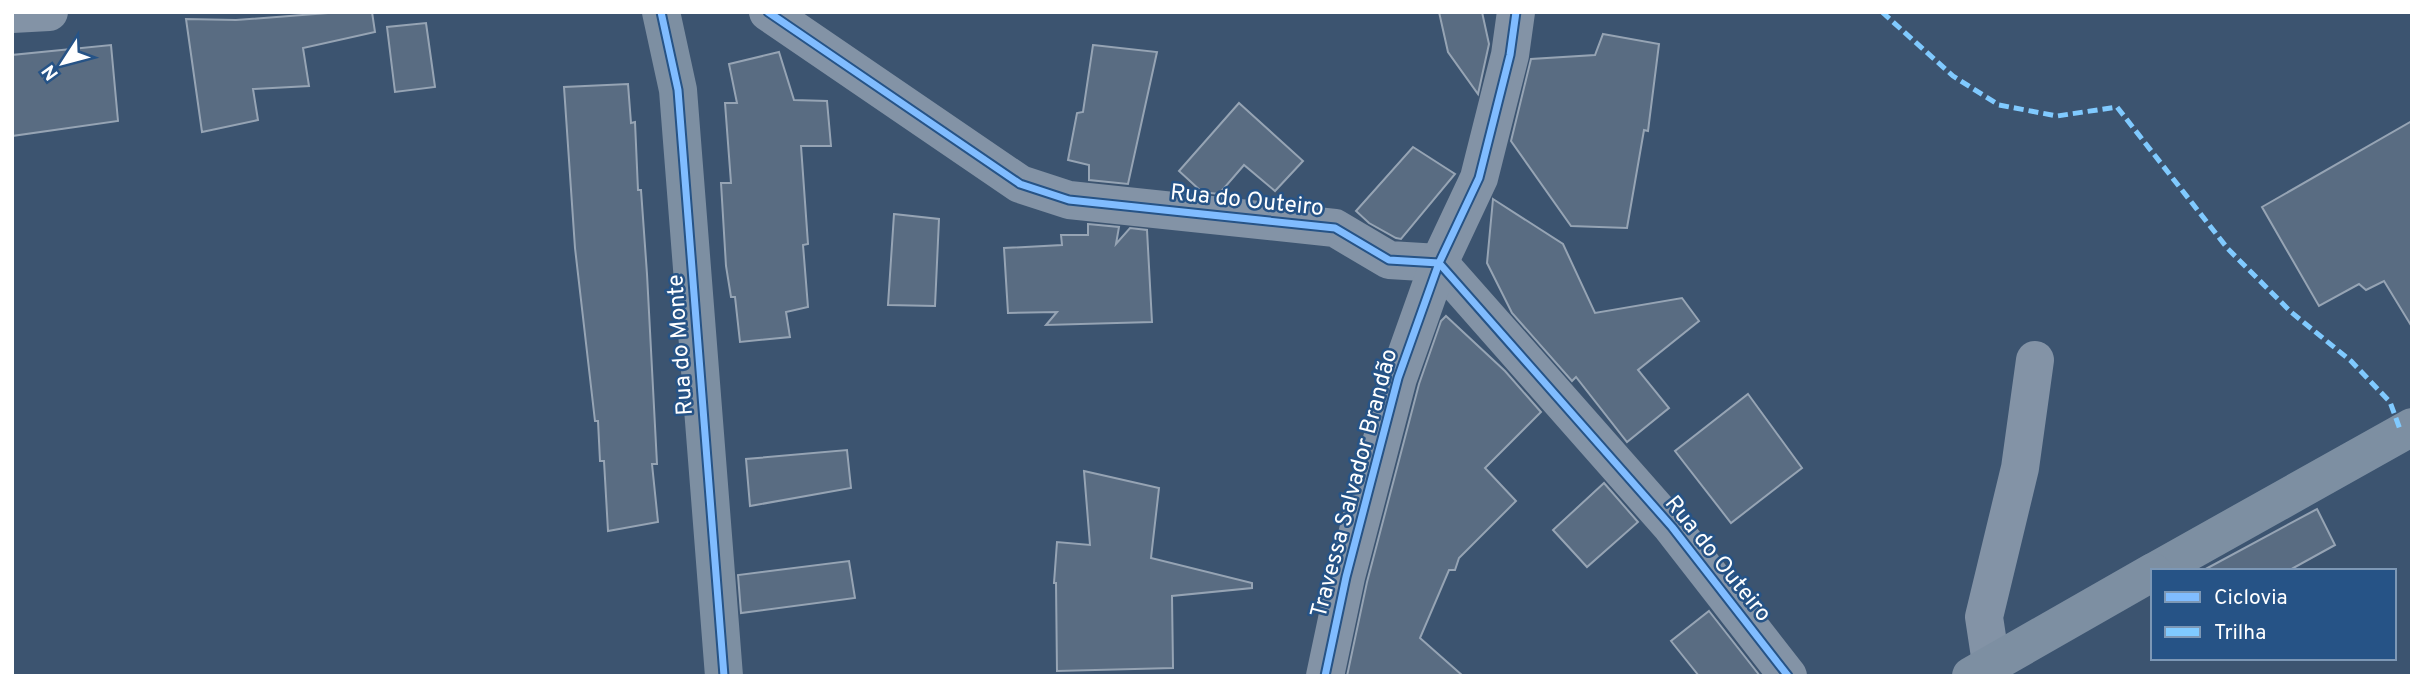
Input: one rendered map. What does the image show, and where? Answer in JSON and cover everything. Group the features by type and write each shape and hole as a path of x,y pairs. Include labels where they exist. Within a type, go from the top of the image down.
{"street":[{"path":"12,14 49,12"},
{"name":"Rua do Monte","path":"661,12 678,90 724,676"},
{"name":"Rua do Outeiro","path":"768,12 1020,184 1069,200 1335,228 1389,260 1439,263 1672,527 1788,676"},
{"name":"Travessa Salvador Brandão","path":"1325,676 1346,576 1398,378 1439,263 1479,178 1510,55 1516,12"},
{"path":"1981,669 1983,617 2020,468 2035,360"},
{"path":"2158,569 2412,426"},
{"path":"1981,669 2151,573"}],"building":[{"path":"372,12 375,32 303,48 309,86 253,89 258,120 202,132 186,19 236,20"},
{"path":"1439,12 1482,12 1489,44 1478,94 1448,52"},
{"path":"426,23 435,87 395,92 387,27"},
{"path":"1603,34 1659,44 1648,131 1644,130 1627,228 1571,226 1511,141 1531,59 1595,55"},
{"path":"111,45 118,121 12,136 12,55"},
{"path":"1093,45 1157,52 1128,184 1089,180 1089,165 1068,160 1077,113 1083,112"},
{"path":"779,52 794,100 827,101 831,146 801,146 808,244 803,245 808,307 786,312 790,337 740,342 735,297 731,297 726,266 721,183 731,183 725,103 737,103 729,64"},
{"path":"628,84 631,123 635,122 638,190 641,190 647,274 657,464 652,464 658,522 608,531 604,461 600,461 598,421 595,421 575,248 564,87"},
{"path":"1239,103 1303,161 1275,191 1244,165 1219,194 1202,192 1179,171"},
{"path":"2412,121 2412,327 2384,281 2366,290 2359,284 2319,306 2262,207"},
{"path":"1413,147 1455,174 1401,239 1369,223 1356,211"},
{"path":"1493,199 1563,244 1595,313 1682,298 1699,321 1638,370 1669,408 1627,442 1576,377 1572,381 1512,313 1487,263"},
{"path":"894,214 939,219 935,306 888,305"},
{"path":"1088,224 1119,227 1116,244 1130,228 1147,230 1152,322 1046,325 1057,312 1008,313 1004,248 1062,245 1061,235 1088,235"},
{"path":"1446,316 1505,371 1541,412 1485,468 1516,501 1459,558 1455,570 1449,570 1420,638 1463,676 1347,676 1367,582 1419,384 1441,321"},
{"path":"1748,394 1802,468 1731,523 1675,451"},
{"path":"847,450 851,488 750,506 746,459"},
{"path":"1084,471 1159,488 1151,558 1252,583 1252,588 1172,596 1173,668 1057,671 1054,583 1057,542 1090,545"},
{"path":"1604,483 1638,522 1587,567 1553,530"},
{"path":"2317,509 2335,545 2292,569 2206,569"},
{"path":"849,561 855,598 741,613 738,575"},
{"path":"1709,611 1760,676 1699,676 1671,641"}],"marked path":[{"path":"1882,12 1953,76 1999,105 2057,116 2117,107 2228,249 2291,312 2351,361 2390,402 2401,432"}],"cycle path":[{"path":"661,12 678,90 724,676"},
{"path":"768,12 1020,184 1069,200 1335,228 1389,260 1439,263 1672,527 1788,676"},
{"path":"1325,676 1346,577 1398,378 1439,263 1479,178 1510,55 1516,12"}]}
